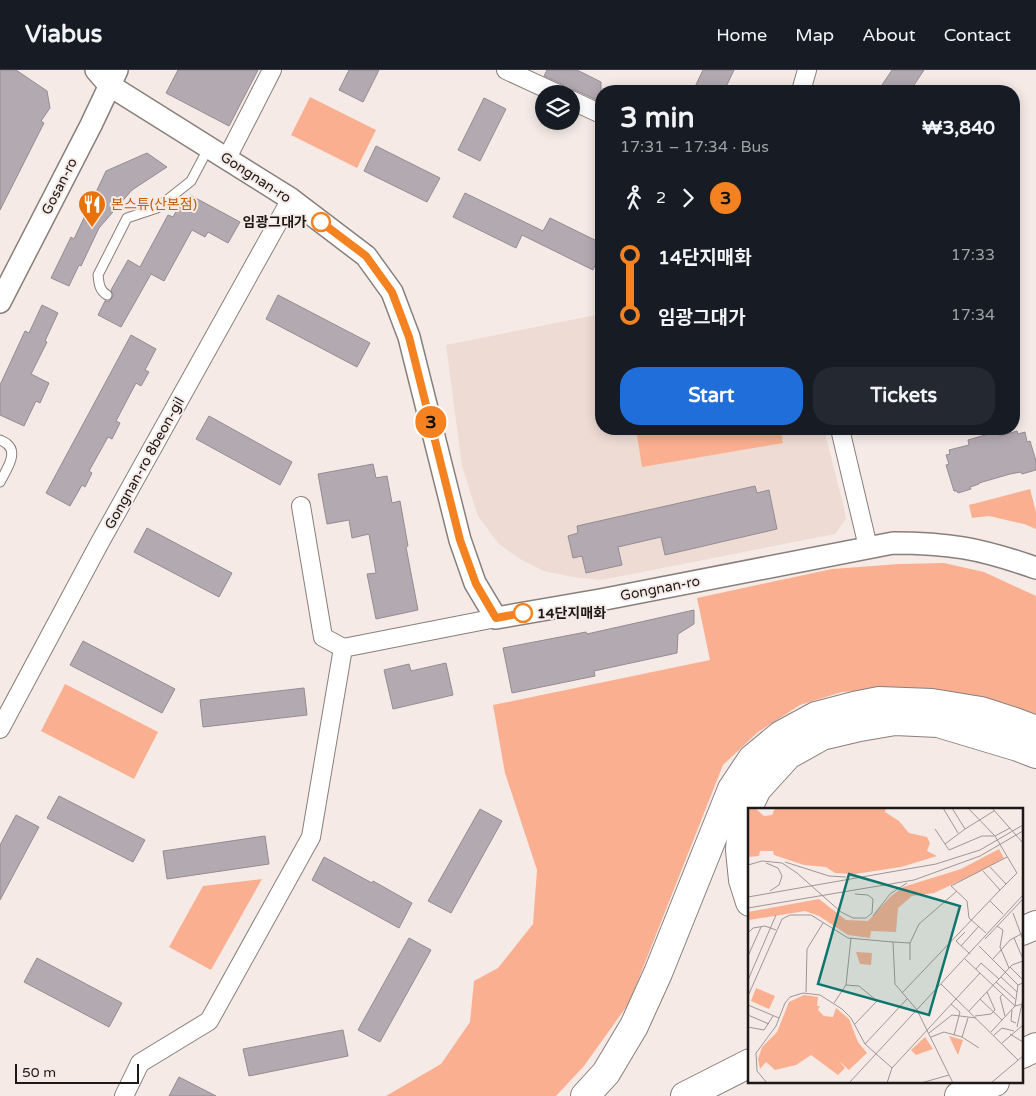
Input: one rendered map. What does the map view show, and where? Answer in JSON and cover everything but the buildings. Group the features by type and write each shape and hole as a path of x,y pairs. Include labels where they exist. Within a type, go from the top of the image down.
{"highway":[{"path":"585,1096 606,1073 634,1026 658,973 732,789 752,759 780,735 816,716 879,701 932,703 981,710 1036,730"},
{"path":"748,896 743,880 740,850 742,820 757,789 788,755 822,736 894,721 938,723 1018,746 1036,754"},
{"path":"1024,913 1036,909"},
{"path":"1024,930 1036,925"},
{"path":"1024,1053 1036,1047"},
{"path":"685,1096 748,1064"},
{"path":"1024,1072 1036,1068"},
{"path":"941,1096 964,1084"},
{"path":"958,1096 990,1084"}],"street":[{"path":"227,158 272,70"},
{"path":"506,70 538,85"},
{"path":"802,85 808,70"},
{"name":"Gongnan-ro","path":"107,75 209,147 291,199 366,256 392,292 409,337 460,540 476,584 496,618 600,600 893,543 931,543 966,548 1036,568"},
{"name":"Gosan-ro","path":"0,302 91,125 107,75"},
{"path":"580,104 595,111"},
{"name":"Gongnan-ro 8beon-gil","path":"0,729 99,544 291,199"},
{"path":"841,435 868,547"},
{"path":"301,506 323,638 343,648 496,618"},
{"path":"124,1096 140,1063 209,1021 311,837 343,648"}],"lane":[{"path":"107,295 100,289 98,274 127,218 157,208 191,181 209,147"},
{"path":"0,440 11,448 12,457 0,482"}],"shaded area":[{"path":"310,97 376,130 357,168 291,135"},
{"path":"595,315 595,435 826,435 846,519 835,534 601,580 544,571 520,559 499,544 478,516 462,466 446,345"},
{"path":"637,435 782,435 783,443 642,467"},
{"path":"1030,489 1036,512 1036,529 1024,524 989,516 972,518 969,505"},
{"path":"944,563 984,572 1036,596 1036,717 953,692 891,688 842,692 800,705 758,732 723,765 629,1003 584,1066 556,1096 386,1096 441,1064 470,1022 474,981 498,968 533,924 537,870 505,773 493,705 710,660 697,598 832,569"},
{"path":"65,684 158,732 134,779 41,731"},
{"path":"262,879 211,970 169,947 203,886"}],"bus line":[{"name":"3","path":"321,222 366,256 392,292 409,337 460,540 476,584 496,618 523,613"}],"place":[{"name":"임광그대가","path":"321,222"},
{"name":"본스튜(산본점)","path":"92,228"},
{"name":"14단지매화","path":"523,613"}]}
